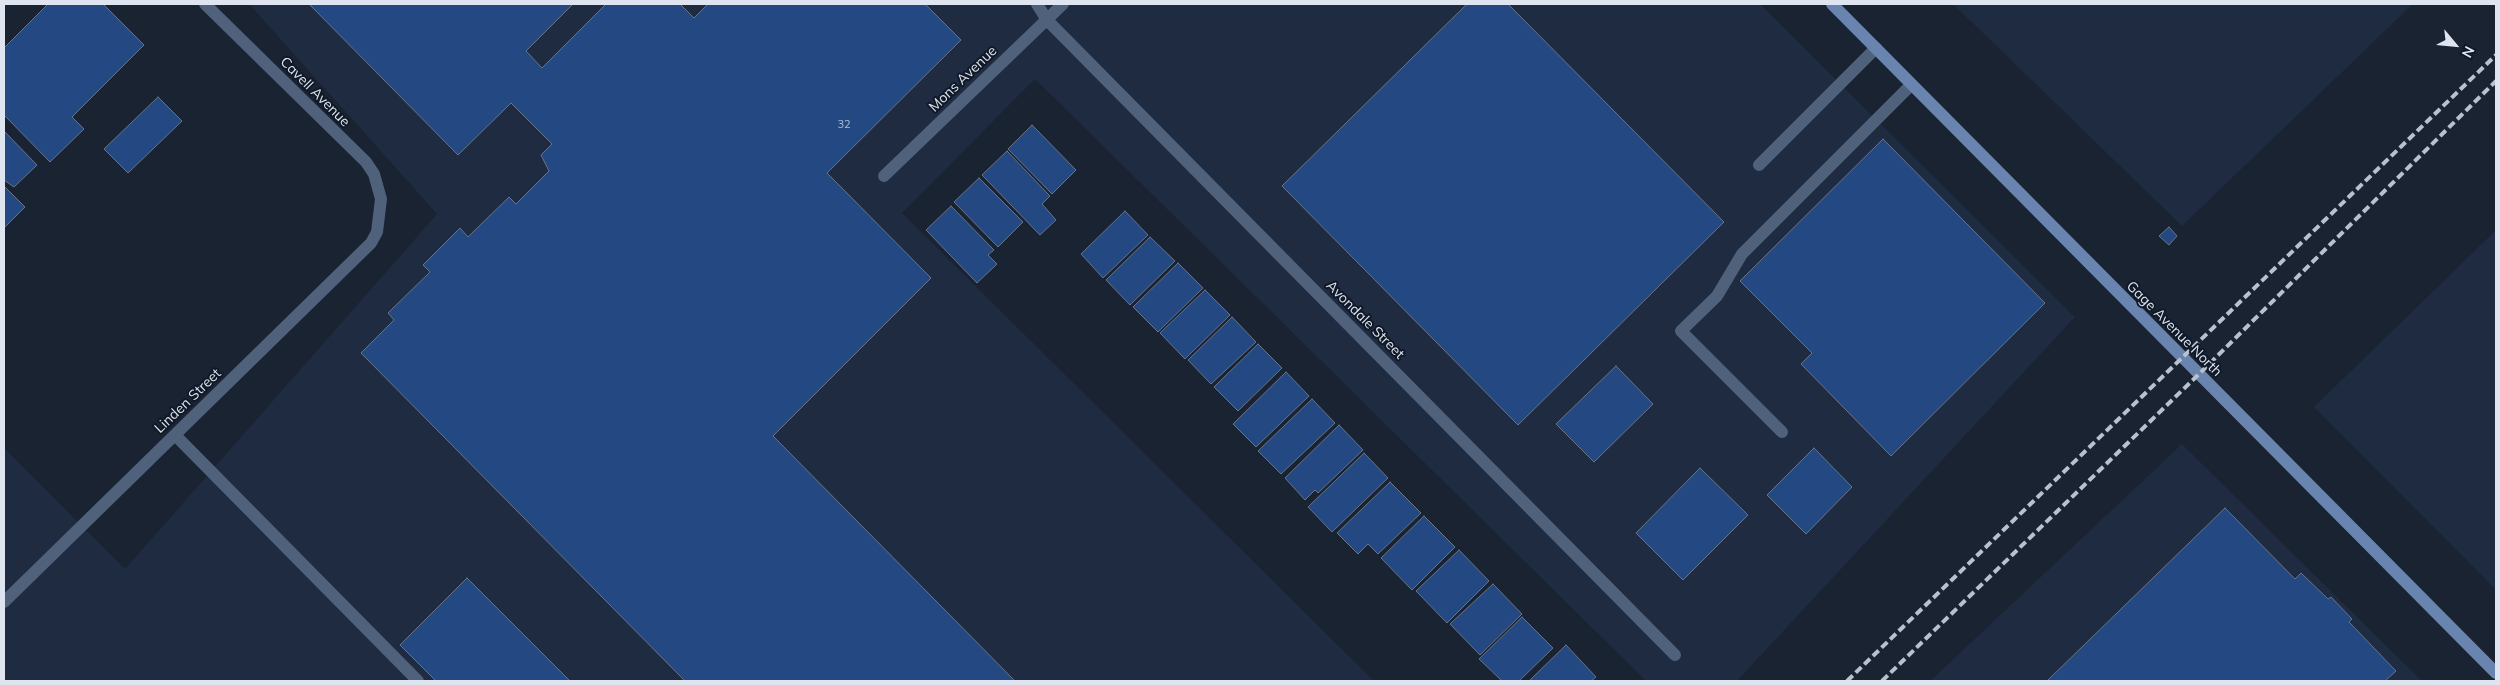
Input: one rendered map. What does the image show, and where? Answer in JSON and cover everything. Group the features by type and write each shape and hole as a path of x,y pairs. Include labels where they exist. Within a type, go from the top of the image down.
{"main road":[{"name":"Gage Avenue North","path":"1832,4 2496,673"}],"street":[{"name":"Cavell Avenue","path":"205,4 366,162 374,174 381,199 381,213"},
{"name":"Avondale Street","path":"1037,4 1047,20 1675,655"},
{"name":"Mons Avenue","path":"884,176 1063,4"},
{"path":"1759,165 1876,48"},
{"path":"1782,432 1682,331 1717,296 1742,254 1912,85"},
{"name":"Linden Street","path":"4,602 371,244 377,232 381,213"},
{"path":"175,435 418,681"}],"shaded area":[{"path":"249,4 1760,4 2075,317 1737,681 1646,681 1035,79 902,213 1374,681 4,681 4,448 125,569 437,214"},
{"path":"1953,4 2413,4 2182,226"},
{"path":"2496,230 2496,590 2314,407"},
{"path":"2182,444 2422,681 1930,681"}],"building":[{"path":"48,4 103,4 144,45 72,117 84,129 50,162 4,115 4,48"},
{"path":"309,4 573,4 526,51 542,68 606,4 680,4 694,18 708,4 925,4 961,40 827,173 931,278 773,436 1015,681 685,681 361,353 394,320 388,313 430,272 423,265 460,228 468,237 509,197 516,204 549,171 541,155 552,144 511,103 458,155"},
{"path":"1467,4 1508,4 1724,222 1518,425 1282,186"},
{"path":"158,97 182,121 128,173 104,149"},
{"path":"1032,125 1076,170 1052,194 1008,149"},
{"path":"4,131 37,165 14,187 4,180"},
{"path":"1883,139 2045,303 1891,456 1801,364 1812,353 1740,281"},
{"path":"1007,151 1050,196 1042,204 1056,220 1040,235 982,175"},
{"path":"979,178 1023,222 998,247 954,202"},
{"path":"4,186 25,207 4,228"},
{"path":"951,206 994,250 988,255 997,264 977,283 926,230"},
{"path":"1125,211 1148,235 1103,278 1081,254"},
{"path":"2169,227 2177,236 2169,245 2159,236"},
{"path":"1150,237 1175,261 1130,305 1106,280"},
{"path":"1178,263 1203,288 1158,332 1133,307"},
{"path":"1205,290 1230,315 1185,359 1160,333"},
{"path":"1232,317 1256,342 1211,384 1188,360"},
{"path":"1258,344 1282,368 1238,411 1214,387"},
{"path":"1616,366 1653,404 1594,462 1556,424"},
{"path":"1286,372 1309,396 1256,447 1233,424"},
{"path":"1312,399 1335,423 1281,474 1258,451"},
{"path":"1339,425 1363,450 1318,493 1315,490 1305,500 1285,478"},
{"path":"1814,448 1852,487 1806,534 1767,495"},
{"path":"1364,453 1388,478 1332,532 1308,507"},
{"path":"1700,468 1748,515 1683,580 1636,533"},
{"path":"1390,482 1421,513 1378,554 1368,544 1358,554 1337,533"},
{"path":"2225,508 2295,579 2301,573 2328,599 2331,597 2352,619 2349,622 2396,671 2385,681 2047,681"},
{"path":"1424,516 1455,547 1412,590 1381,558"},
{"path":"1459,550 1489,581 1447,623 1416,591"},
{"path":"467,578 570,681 436,681 400,645"},
{"path":"1493,584 1522,614 1480,655 1450,624"},
{"path":"1522,617 1553,648 1519,681 1502,681 1479,659"},
{"path":"1566,645 1596,677 1591,681 1529,681"}],"railway":[{"path":"1847,681 2496,55"},
{"path":"1882,681 2198,375 2496,81"}]}
